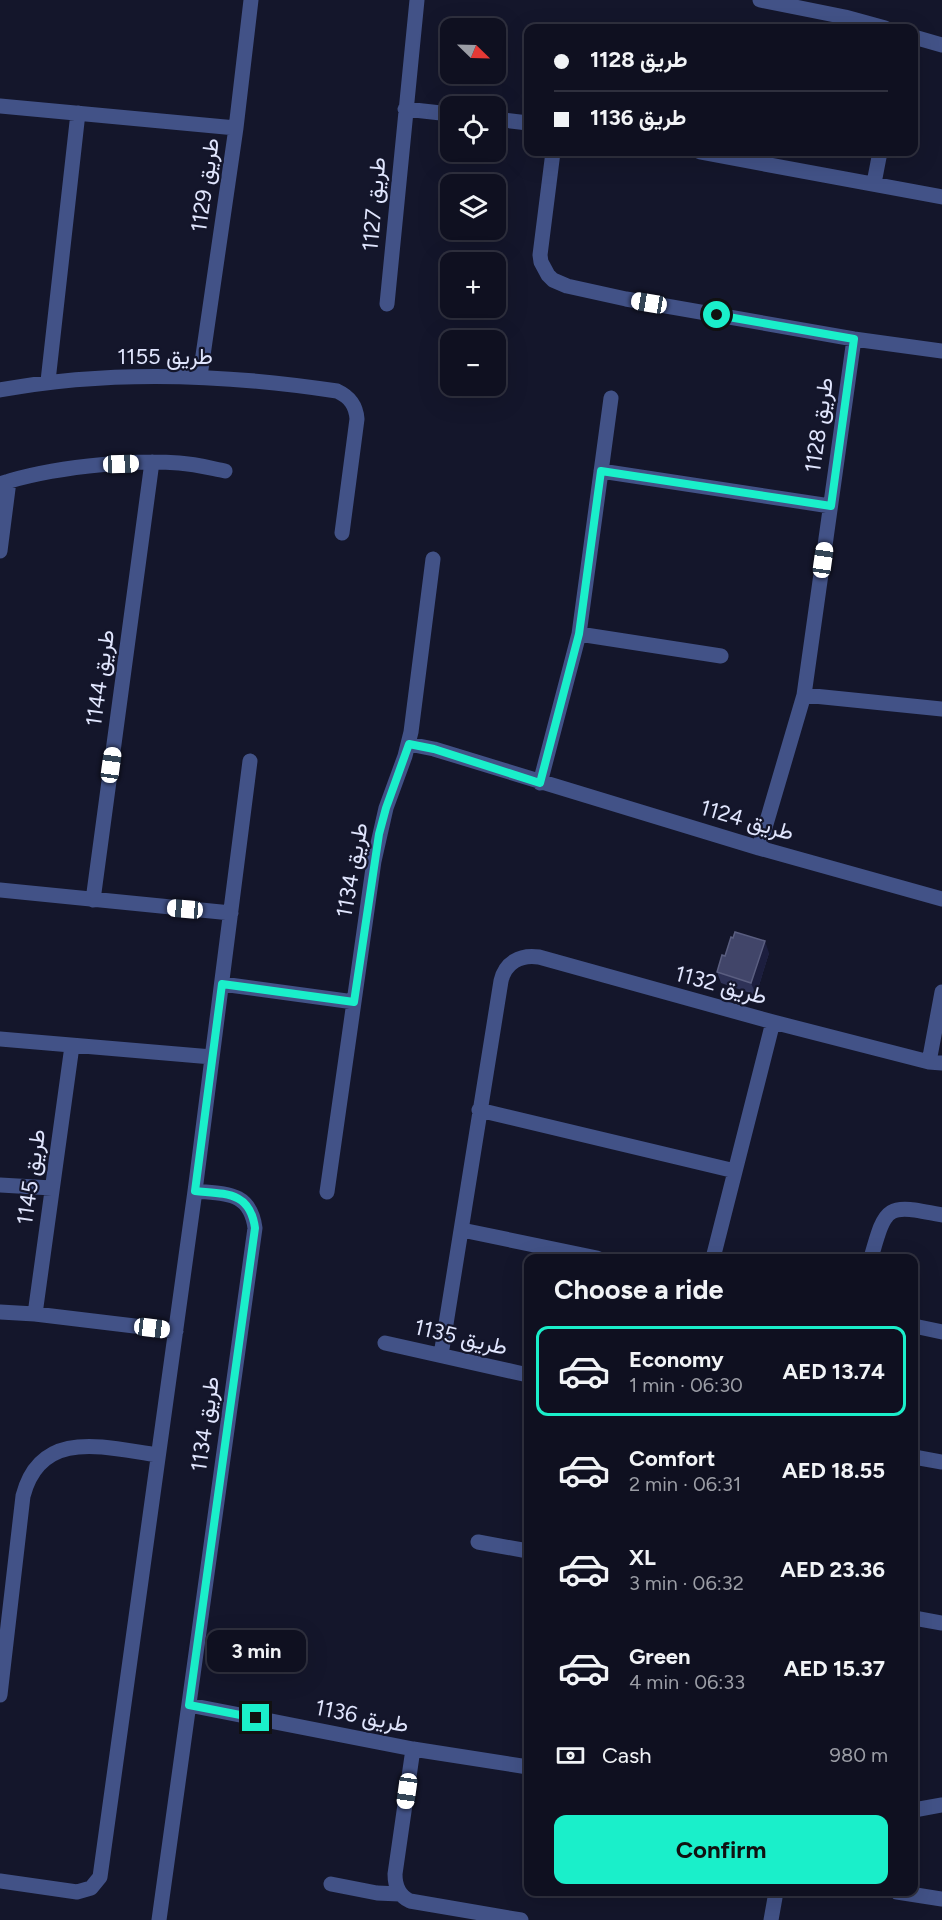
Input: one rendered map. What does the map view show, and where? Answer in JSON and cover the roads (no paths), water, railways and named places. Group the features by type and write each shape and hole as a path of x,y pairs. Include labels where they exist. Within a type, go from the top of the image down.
{"street":[{"name":"طريق 1129","path":"200,376 236,128 251,0"},
{"name":"طريق 1127","path":"387,304 417,0"},
{"path":"760,0 870,24"},
{"path":"918,38 942,45"},
{"path":"0,106 236,128"},
{"path":"405,109 440,113"},
{"path":"48,381 78,113"},
{"path":"506,120 524,123"},
{"path":"552,156 540,255 544,269 553,280 567,286 626,299 854,339 942,351"},
{"path":"722,156 942,197"},
{"path":"874,183 879,156"},
{"name":"طريق 1128","path":"759,848 804,695 854,339"},
{"name":"طريق 1155","path":"0,390 48,381 200,376 330,390 346,395 352,401 357,419 342,533"},
{"path":"540,783 579,634 611,398"},
{"path":"0,551 4,482 64,470 152,462 180,463 225,471"},
{"name":"طريق 1144","path":"93,900 152,462"},
{"path":"601,471 831,506"},
{"name":"طريق 1134","path":"327,1192 379,834 409,744 433,559"},
{"path":"579,634 721,656"},
{"path":"804,695 942,708"},
{"name":"طريق 1124","path":"409,744 434,749 759,848 942,899"},
{"path":"0,1881 77,1892 91,1888 97,1883 102,1870 213,1057 250,761"},
{"path":"0,890 231,913"},
{"name":"طريق 1132","path":"479,1110 503,975 510,964 523,957 531,956 773,1022 936,1063"},
{"path":"222,984 354,1002"},
{"path":"936,1063 942,992"},
{"path":"714,1254 773,1022"},
{"path":"0,1040 213,1057"},
{"name":"طريق 1145","path":"35,1314 72,1046"},
{"path":"441,1355 479,1110 735,1171"},
{"path":"0,1185 52,1188"},
{"name":"طريق 1134","path":"159,1920 255,1228 251,1212 236,1196 195,1191"},
{"path":"872,1254 881,1224 888,1215 906,1208 942,1215"},
{"path":"462,1230 578,1254"},
{"path":"0,1312 176,1331"},
{"path":"918,1327 942,1332"},
{"name":"طريق 1135","path":"385,1343 524,1374"},
{"path":"0,1695 23,1496 31,1474 47,1457 68,1447 91,1446 159,1455"},
{"path":"918,1458 942,1462"},
{"path":"478,1542 524,1550"},
{"path":"918,1619 942,1623"},
{"name":"طريق 1136","path":"189,1705 413,1749 524,1766"},
{"path":"413,1749 395,1874 396,1886 400,1894 410,1901 522,1920"},
{"path":"918,1809 942,1805"},
{"path":"331,1884 370,1892 400,1894"},
{"path":"918,1895 942,1899"},
{"path":"771,1920 775,1896"}]}
